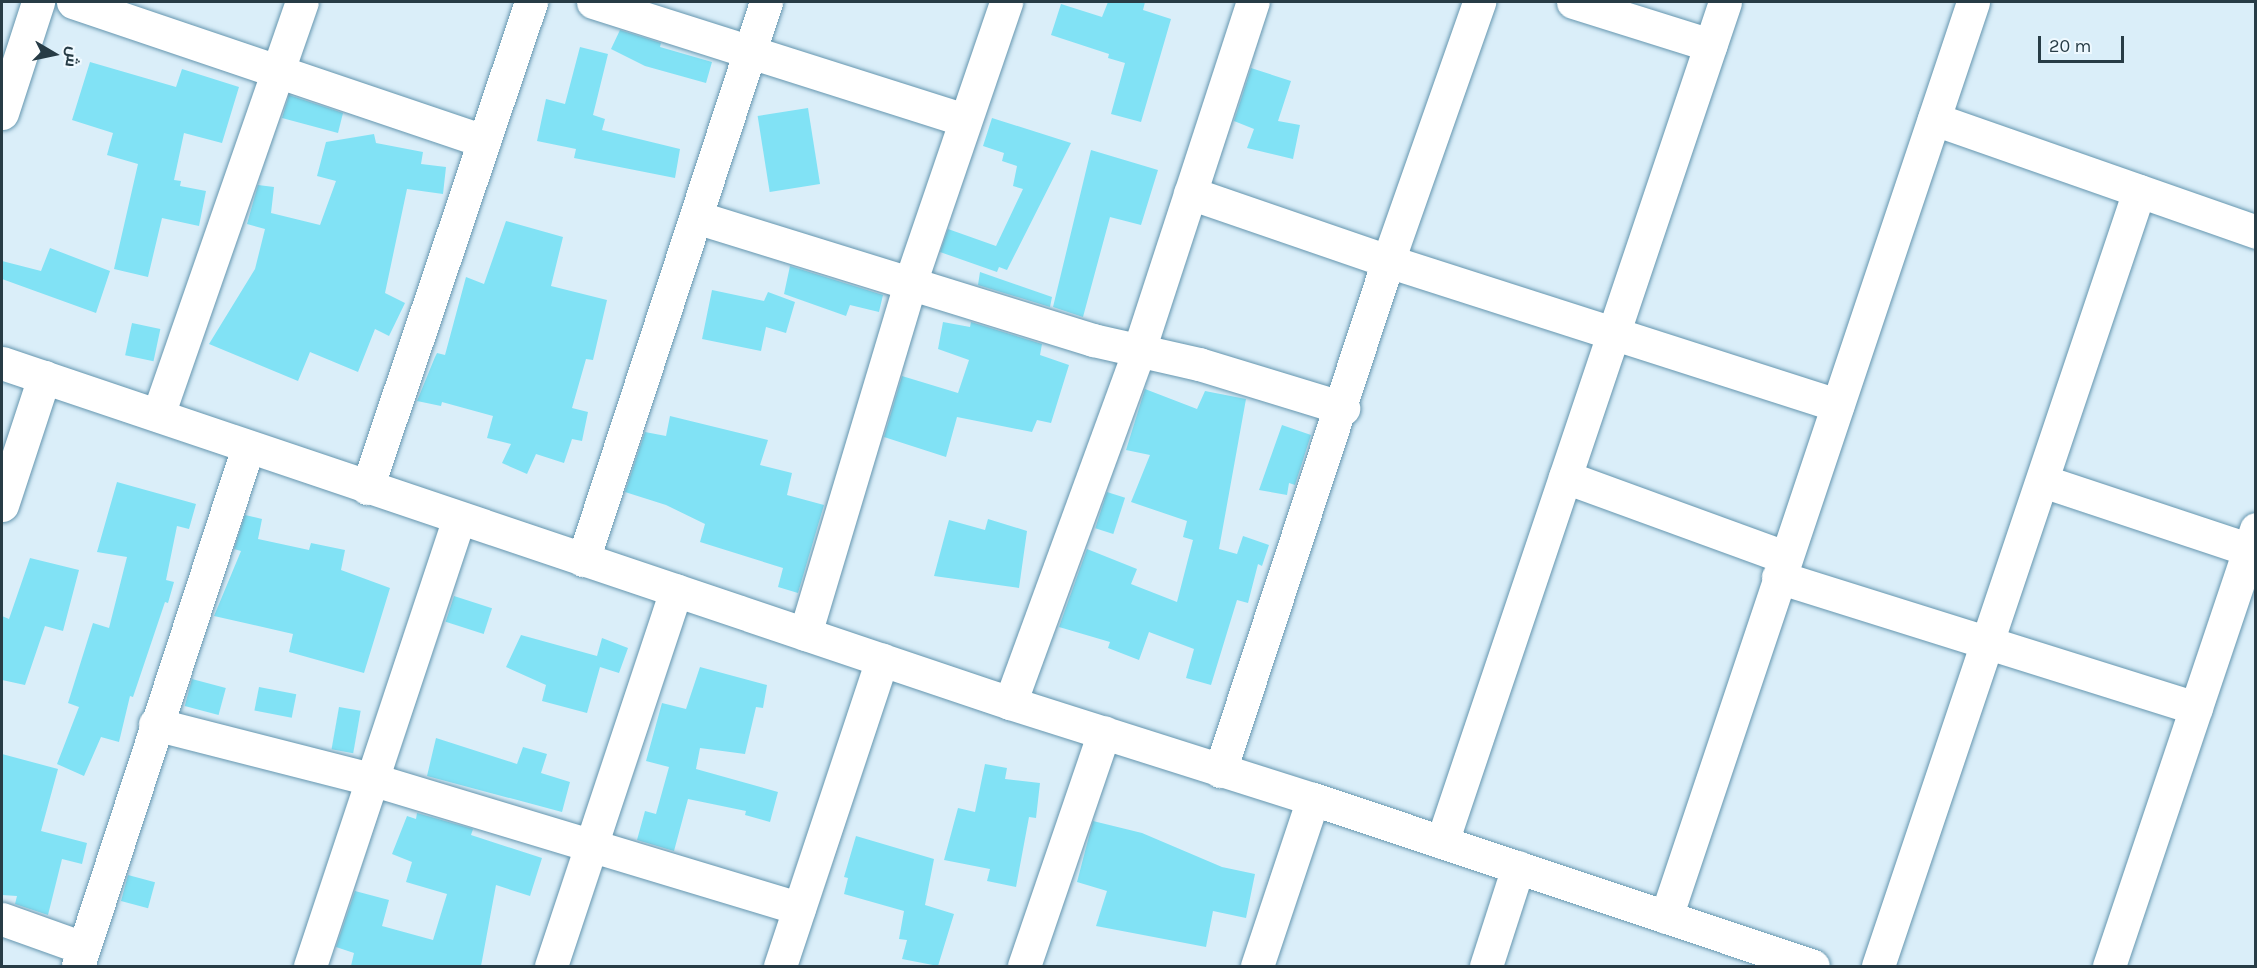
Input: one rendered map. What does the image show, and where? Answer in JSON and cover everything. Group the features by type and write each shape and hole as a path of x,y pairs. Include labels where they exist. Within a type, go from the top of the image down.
{"street":[{"path":"2,113 38,2"},
{"path":"73,2 484,141"},
{"path":"158,415 276,70 302,2"},
{"path":"367,488 531,2"},
{"path":"593,2 965,120"},
{"path":"583,560 766,2"},
{"path":"805,634 910,283 1006,2"},
{"path":"1010,704 1139,350 1253,2"},
{"path":"1220,771 1343,408 1388,261 1479,2"},
{"path":"1573,2 1710,45"},
{"path":"1442,842 1725,2"},
{"path":"1666,917 1973,2"},
{"path":"1934,119 2256,232"},
{"path":"1878,966 1989,643 2139,191"},
{"path":"1190,193 1388,261 1837,405"},
{"path":"696,217 910,283 1343,408"},
{"path":"2,363 1010,704 1313,799 1666,917 1739,955 1813,966"},
{"path":"2,505 44,377"},
{"path":"2,919 80,957 248,447"},
{"path":"1565,477 1782,567 1989,643 2196,708"},
{"path":"2043,481 2253,543 2109,966"},
{"path":"310,966 459,518"},
{"path":"551,966 676,590"},
{"path":"780,966 882,660"},
{"path":"156,724 371,779 592,843 799,908"},
{"path":"1024,966 1104,732"},
{"path":"1257,966 1313,799"},
{"path":"1486,966 1518,867"}],"building":[{"path":"1108,2 1145,2 1143,10 1171,19 1141,122 1111,114 1125,63 1108,58 1109,54 1051,35 1061,4 1102,17"},
{"path":"620,30 661,43 660,47 712,62 706,83 645,66 611,49"},
{"path":"580,47 608,54 593,115 605,119 602,130 680,149 675,178 574,158 576,149 537,141 546,99 565,104"},
{"path":"90,62 176,87 182,69 239,87 222,143 184,133 174,180 181,181 180,186 206,191 199,226 162,218 148,277 114,269 138,164 107,155 113,133 72,120"},
{"path":"1251,68 1291,81 1278,121 1300,125 1293,159 1247,148 1254,129 1234,121"},
{"path":"289,95 343,113 338,133 282,118"},
{"path":"808,108 820,184 770,192 758,116"},
{"path":"992,118 1071,143 1007,270 999,267 997,272 940,252 948,229 996,246 1023,189 1013,186 1017,166 1002,161 1004,153 983,146"},
{"path":"374,134 376,143 423,152 421,164 446,167 443,194 407,189 385,293 405,303 389,336 375,329 358,372 310,352 298,381 209,344 255,269 265,229 247,224 258,185 274,187 271,213 320,225 336,181 317,176 326,142"},
{"path":"1091,150 1158,170 1141,225 1110,217 1083,317 1053,307"},
{"path":"506,221 563,237 551,286 607,300 593,360 586,359 572,408 588,412 582,441 572,439 564,463 536,454 527,474 502,463 511,444 487,438 493,416 442,402 441,406 417,401 437,353 445,355 466,277 484,284"},
{"path":"50,248 110,271 96,313 2,279 2,261 41,271"},
{"path":"790,266 883,295 879,312 850,305 846,316 784,294"},
{"path":"980,272 1052,297 1050,307 978,285"},
{"path":"712,290 764,301 768,292 795,302 786,333 766,327 761,351 702,339"},
{"path":"943,322 970,327 971,322 1042,344 1040,355 1069,365 1051,423 1037,420 1032,432 957,417 946,457 884,437 902,376 958,393 969,360 938,349"},
{"path":"132,323 160,329 154,361 125,355"},
{"path":"1145,389 1197,409 1205,391 1246,399 1219,549 1237,554 1243,536 1269,545 1262,566 1258,564 1248,603 1237,600 1211,685 1186,678 1194,649 1149,632 1139,660 1108,648 1110,642 1059,627 1087,549 1137,569 1131,584 1177,602 1193,540 1183,537 1187,521 1131,502 1150,455 1126,450"},
{"path":"670,416 768,440 760,465 792,473 787,495 824,505 798,593 778,587 783,568 700,542 705,524 666,505 625,492 645,432 666,436"},
{"path":"1282,425 1311,435 1295,485 1289,483 1287,495 1259,490"},
{"path":"117,482 196,504 189,529 177,526 166,580 174,582 133,697 130,696 119,742 101,737 84,776 57,764 79,707 68,703 93,623 109,628 127,557 97,552"},
{"path":"1107,492 1125,498 1113,534 1095,528"},
{"path":"245,515 262,519 258,539 309,550 311,543 345,550 341,570 390,588 364,673 289,652 293,634 214,616 241,551 234,549"},
{"path":"988,519 1027,531 1019,588 934,576 949,520 985,530"},
{"path":"30,558 79,570 63,631 45,626 25,685 2,680 2,616 9,619"},
{"path":"454,596 492,608 484,634 446,622"},
{"path":"521,635 597,656 602,638 628,648 619,673 600,667 587,713 542,701 546,685 506,667"},
{"path":"700,667 767,685 763,708 756,707 745,754 700,748 696,769 778,792 770,822 745,815 746,811 688,799 674,851 637,840 645,811 656,814 669,767 646,761 662,703 686,709"},
{"path":"192,679 226,688 219,715 185,706"},
{"path":"259,687 296,694 292,718 254,711"},
{"path":"339,707 361,711 353,753 332,749"},
{"path":"436,738 517,764 523,747 547,754 541,773 570,782 562,812 427,776"},
{"path":"2,754 58,769 41,831 87,843 82,864 62,859 48,915 15,904 17,896 2,895"},
{"path":"985,764 1007,768 1005,779 1040,783 1036,818 1029,817 1016,887 987,881 990,869 944,860 958,808 975,812"},
{"path":"417,813 473,829 471,835 542,858 530,896 496,885 481,966 351,966 354,953 336,947 355,891 389,900 382,926 433,940 447,894 406,882 412,862 392,854 407,816 416,819"},
{"path":"1093,821 1142,833 1222,867 1255,874 1246,918 1213,911 1206,947 1096,926 1107,891 1077,882"},
{"path":"856,836 934,859 925,905 954,914 938,966 902,959 907,940 899,939 904,911 844,894 848,878 844,877"},
{"path":"128,875 155,882 148,908 121,901"}]}
